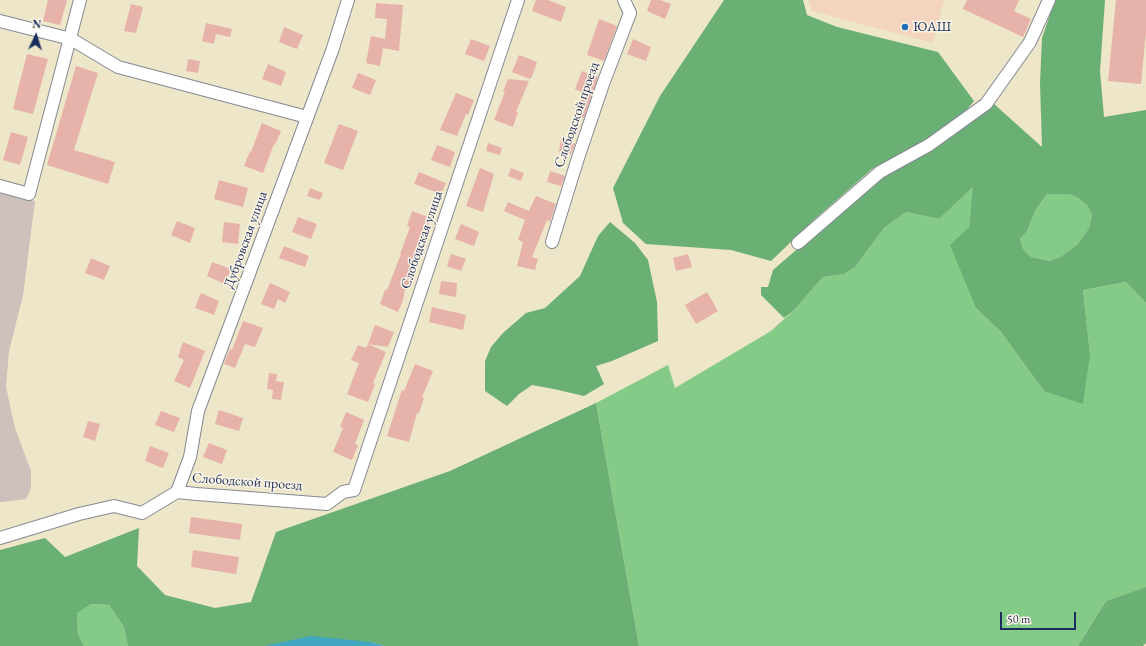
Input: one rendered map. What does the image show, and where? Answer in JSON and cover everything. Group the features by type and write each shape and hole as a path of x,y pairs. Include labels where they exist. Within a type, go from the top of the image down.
{"street":[{"path":"0,186 29,194 80,0"},
{"name":"Дубровская улица","path":"177,492 190,457 198,411 332,51 348,0"},
{"name":"Слободская улица","path":"354,490 518,0"},
{"name":"Слободской проезд","path":"552,242 603,84 630,13 624,0"},
{"path":"798,243 880,172 929,145 986,104 1030,42 1049,0"},
{"path":"0,21 70,39 118,67 307,117"},
{"name":"Слободской проезд","path":"0,538 79,514 114,506 142,513 177,492 327,504 342,492 354,490"}],"shaded area":[{"name":"ЮАШ","path":"808,0 944,0 933,43 812,11"},
{"path":"0,193 35,201 23,295 9,351 6,387 15,428 31,471 31,488 26,499 2,502 0,502"}],"green space":[{"path":"724,0 803,0 807,15 837,27 938,52 974,101 963,114 924,142 872,169 816,218 771,261 731,250 646,244 623,223 613,188 660,96"},
{"path":"1055,0 1105,0 1100,71 1104,117 1146,110 1146,303 1126,282 1083,290 1090,354 1083,404 1044,391 1001,332 976,308 950,245 969,227 973,187 939,219 906,212 884,228 855,267 844,274 823,277 793,311 784,318 761,295 761,287 768,287 773,270 875,182 932,149 969,124 994,104 1042,147 1040,83 1042,38","holes":["1047,194 1069,194 1078,198 1087,205 1092,215 1089,228 1077,245 1060,257 1050,261 1031,257 1023,249 1020,239 1027,231 1035,211"]},
{"path":"974,186 969,227 976,308 1001,332 1044,391 1090,354 1083,290 1126,282 1146,303 1146,587 1106,601 1078,646 639,646 596,403 668,365 675,388 771,331 793,311 823,277 844,274 855,267 884,228 906,212 939,219"},
{"path":"1047,194 1069,194 1078,198 1087,205 1092,215 1089,228 1077,245 1060,257 1050,261 1031,257 1023,249 1020,239 1027,231 1035,211"},
{"path":"610,222 635,243 648,260 657,302 658,341 612,361 596,366 604,384 584,396 532,385 519,394 507,406 485,391 485,361 491,347 503,333 526,313 545,308 580,276 598,236"},
{"path":"596,403 639,646 384,646 371,642 264,646 128,646 124,627 109,605 91,604 77,613 78,634 84,646 0,646 0,550 45,538 65,557 139,528 137,566 165,595 215,608 251,602 276,532 450,471"},
{"path":"1146,587 1146,643 1143,646 1078,646 1106,601"},
{"path":"90,604 109,605 124,627 128,646 84,646 78,634 77,613"}],"water":[{"path":"311,636 371,642 384,646 264,646"}],"building":[{"path":"48,0 67,0 60,25 43,21"},
{"path":"536,0 548,0 566,7 561,22 532,11"},
{"path":"651,0 660,0 671,4 665,19 647,11"},
{"path":"967,0 1019,0 1014,11 1031,19 1023,37 963,9"},
{"path":"1116,0 1146,0 1146,32 1141,84 1108,81"},
{"path":"376,3 403,5 399,51 383,48 380,66 366,63 371,36 385,39 387,19 375,18"},
{"path":"131,4 143,7 136,33 124,31"},
{"path":"599,19 617,26 604,61 587,55"},
{"path":"206,23 232,29 230,37 216,34 214,44 202,41"},
{"path":"284,27 303,35 297,49 279,42"},
{"path":"471,39 490,46 484,61 465,54"},
{"path":"633,39 651,47 646,61 627,54"},
{"path":"27,54 48,59 33,114 13,109"},
{"path":"519,55 537,62 530,79 512,72"},
{"path":"188,59 200,61 198,73 186,71"},
{"path":"268,64 286,72 281,86 262,79"},
{"path":"76,66 98,73 74,150 115,162 108,184 47,165"},
{"path":"582,71 598,77 584,118 574,114 583,93 575,89"},
{"path":"358,73 376,80 370,95 352,88"},
{"path":"508,79 529,81 516,112 518,112 513,127 494,120 505,92 503,91"},
{"path":"456,93 474,100 468,115 466,114 457,136 440,130"},
{"path":"262,123 281,131 275,145 274,144 263,173 244,166"},
{"path":"339,124 358,131 343,170 324,163"},
{"path":"11,132 28,137 20,165 3,160"},
{"path":"561,140 575,144 571,154 559,151"},
{"path":"488,143 502,148 500,155 486,151"},
{"path":"437,145 455,152 450,167 431,160"},
{"path":"480,168 494,174 483,212 466,206"},
{"path":"511,168 524,173 521,181 508,176"},
{"path":"550,171 565,176 561,186 547,182"},
{"path":"419,172 446,183 441,194 414,184"},
{"path":"219,180 248,188 243,207 214,199"},
{"path":"310,188 323,193 320,200 307,196"},
{"path":"536,196 556,204 550,222 547,220 532,257 538,259 535,270 517,266 523,242 518,240 525,220 504,211 508,202 529,211"},
{"path":"412,211 431,218 421,245 424,247 415,269 416,270 407,290 405,290 398,312 380,304 401,254 410,227 407,226"},
{"path":"298,217 317,224 311,239 292,232"},
{"path":"177,221 195,228 190,243 171,235"},
{"path":"224,222 240,224 238,244 222,242"},
{"path":"461,224 479,232 474,246 455,239"},
{"path":"284,246 309,256 305,267 279,258"},
{"path":"451,254 466,259 461,271 447,266"},
{"path":"688,254 692,267 676,271 673,258"},
{"path":"91,258 110,266 104,280 85,273"},
{"path":"212,262 231,269 225,284 207,276"},
{"path":"441,281 457,283 456,297 439,294"},
{"path":"270,283 290,292 285,303 278,299 274,309 261,304"},
{"path":"707,292 718,311 696,324 685,305"},
{"path":"201,293 219,301 214,315 195,308"},
{"path":"432,307 466,315 463,330 429,322"},
{"path":"243,321 263,328 255,347 245,344 235,368 224,364 230,349 232,350"},
{"path":"375,325 394,332 388,347 368,344"},
{"path":"183,342 205,351 190,388 174,381 184,360 178,357"},
{"path":"368,344 386,352 373,383 375,384 368,402 347,394 359,363 351,360 358,345 366,348"},
{"path":"415,364 433,371 422,397 424,398 419,413 417,413 409,442 387,436 402,390 404,391"},
{"path":"269,373 277,374 276,381 284,382 281,400 272,399 273,390 267,389"},
{"path":"219,410 243,418 239,431 215,424"},
{"path":"161,411 180,418 174,432 155,425"},
{"path":"346,412 364,420 355,444 358,445 352,460 333,452 343,428 340,427"},
{"path":"88,421 100,424 95,441 83,437"},
{"path":"209,443 227,450 222,464 203,457"},
{"path":"150,446 169,453 163,468 145,461"},
{"path":"191,517 242,524 240,540 189,533"},
{"path":"193,550 239,557 236,574 191,567"}],"place":[{"name":"ЮАШ","path":"905,27"}]}
